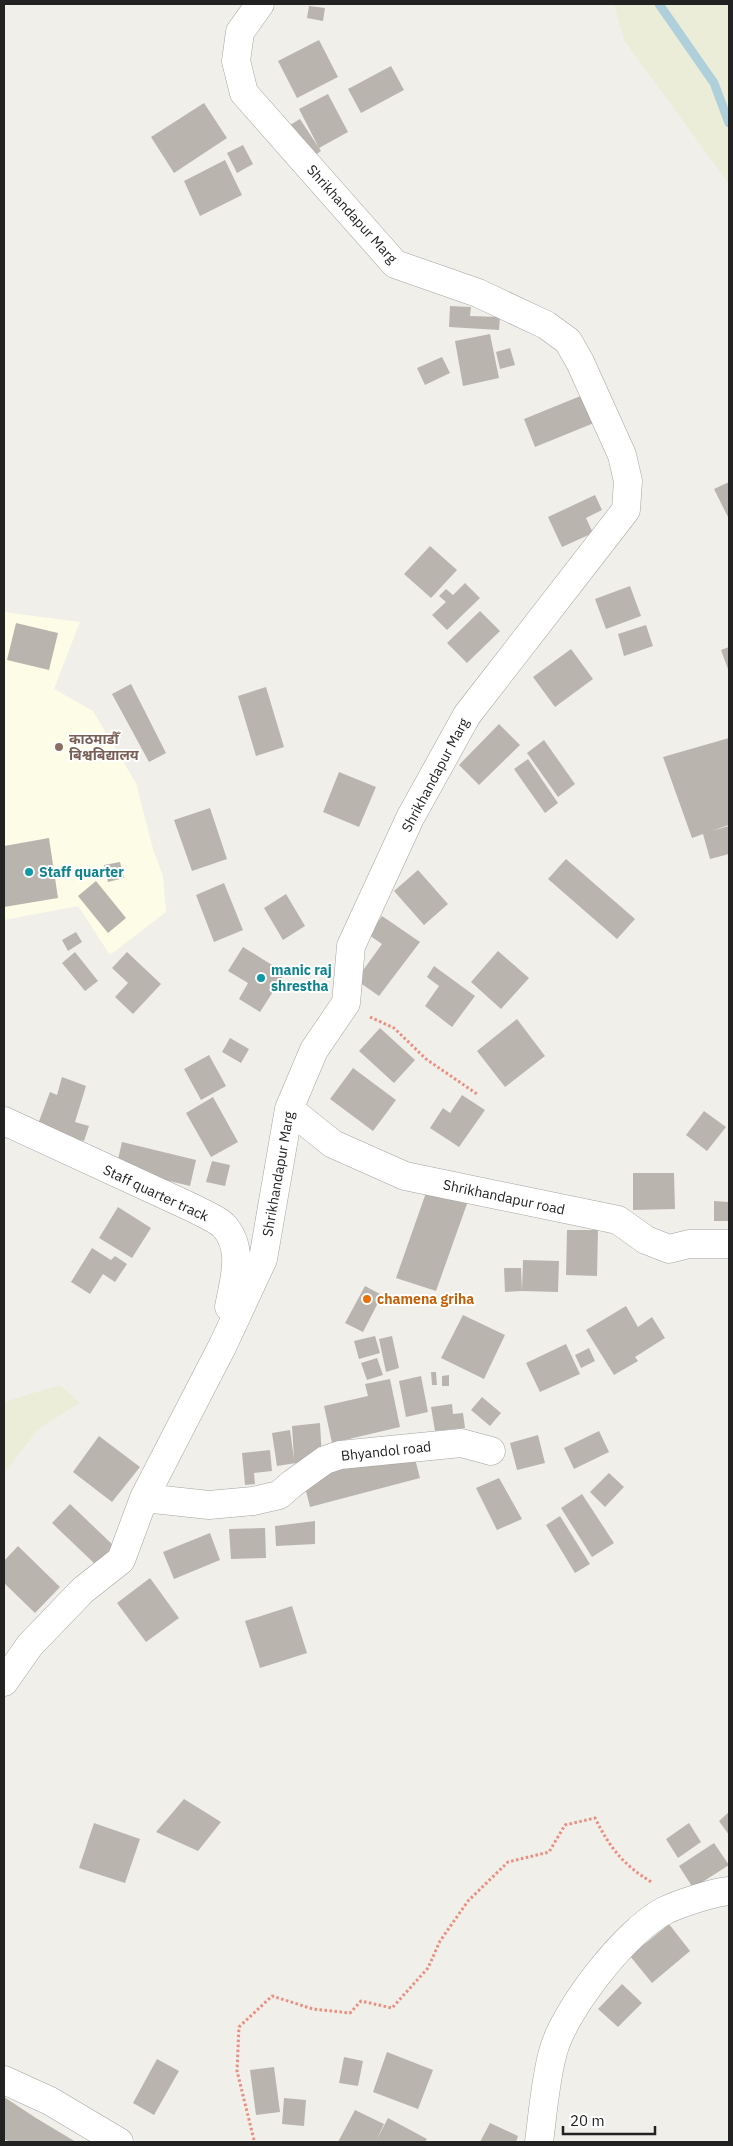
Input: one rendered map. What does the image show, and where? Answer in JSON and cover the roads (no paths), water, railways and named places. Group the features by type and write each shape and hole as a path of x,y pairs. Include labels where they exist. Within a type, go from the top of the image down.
{"street":[{"name":"Shrikhandapur Marg","path":"4,1682 30,1645 83,1590 121,1560 144,1498 223,1345 263,1259 290,1109 314,1050 346,1003 351,946 410,818 467,714 626,510 628,482 622,455 580,362 568,341 546,325 478,293 395,264 244,93 236,61 240,32 260,4"},
{"name":"Shrikhandapur road","path":"290,1109 333,1144 405,1176 618,1220 646,1240 669,1249 689,1244 729,1244"},
{"name":"Staff quarter track","path":"4,1121 193,1208 222,1224 232,1238 238,1262 223,1345"},
{"name":"Bhyandol road","path":"144,1498 209,1505 253,1501 279,1495 325,1460 340,1455 461,1443 491,1451"},
{"path":"539,2142 553,2052 568,2016 599,1971 641,1928 664,1911 729,1890"},
{"path":"4,2080 50,2101 119,2142"}],"waterway":[{"path":"659,4 714,83 729,123"}],"place":[{"name":"काठमाडौँ बिश्वबिद्यालय","path":"59,747"},
{"name":"Staff quarter","path":"29,872"},
{"name":"manic raj shrestha","path":"261,978"},
{"name":"chamena griha","path":"367,1299"}]}
